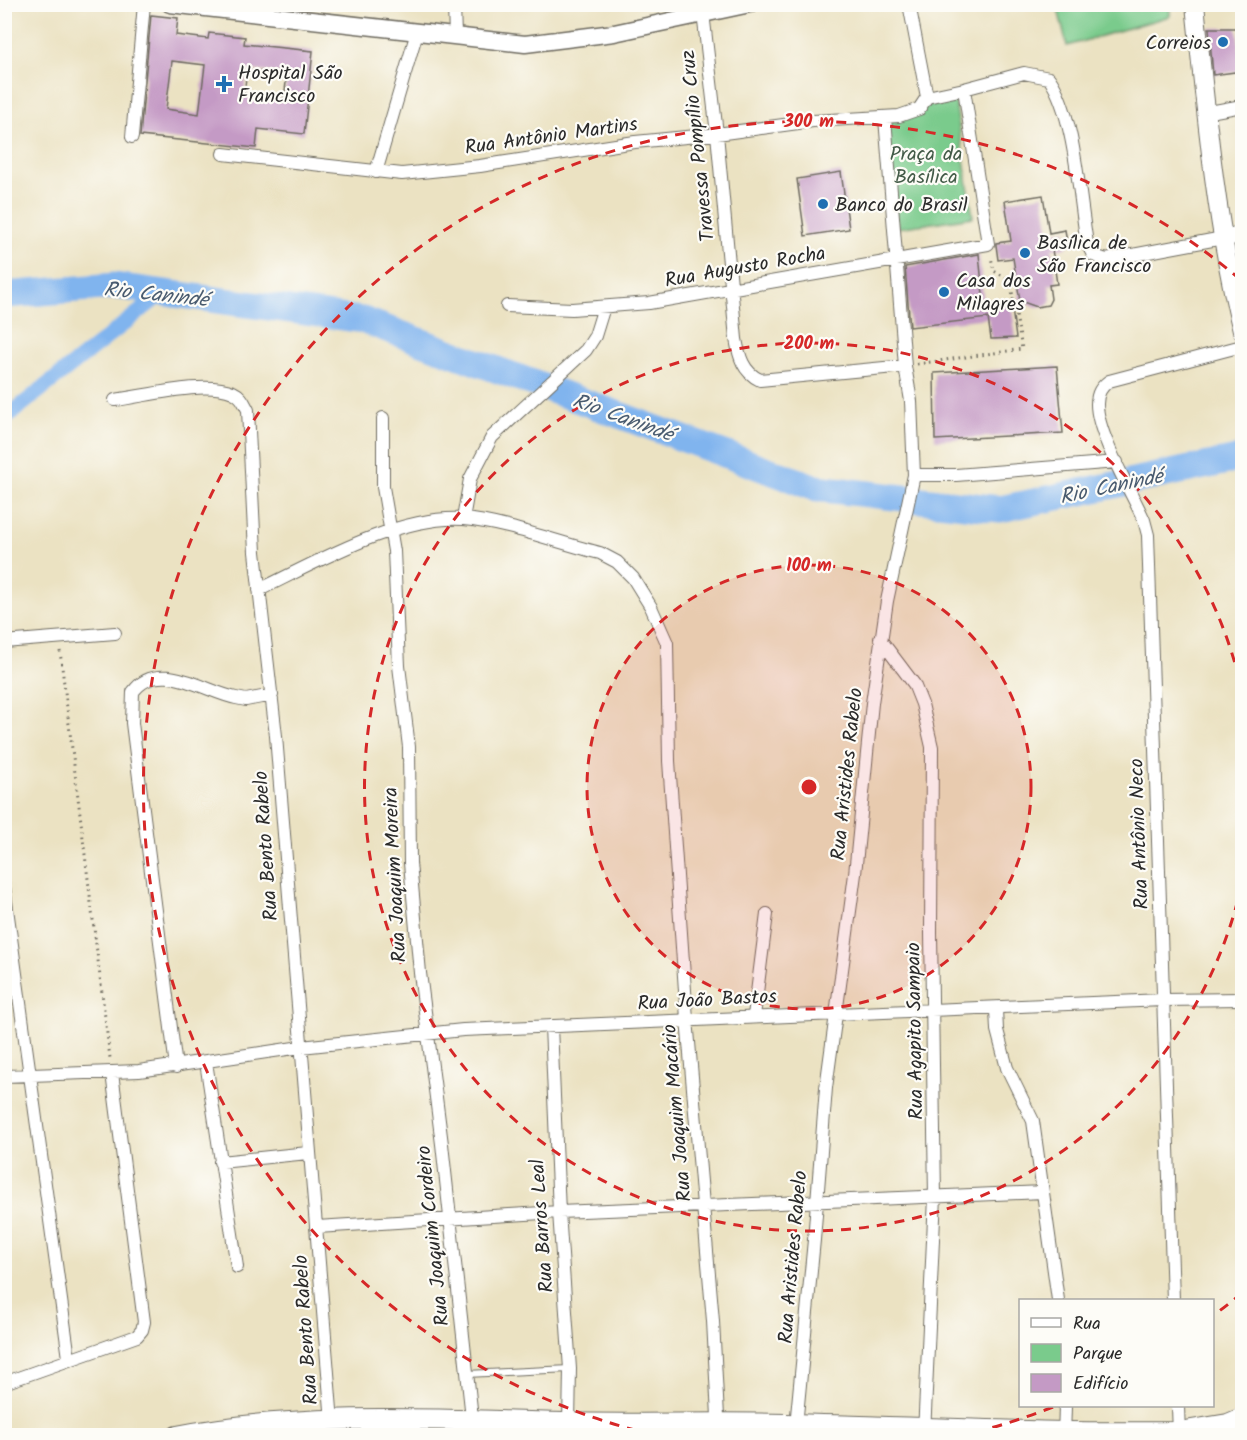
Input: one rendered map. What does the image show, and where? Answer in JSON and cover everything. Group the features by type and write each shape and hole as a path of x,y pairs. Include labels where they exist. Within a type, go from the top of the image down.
{"main road":[{"path":"1195,4 1204,113 1223,238 1242,331"},
{"path":"177,1436 209,1429 281,1430 332,1422 473,1427 569,1423 626,1430 1179,1434 1228,1424 1242,1418"}],"street":[{"path":"132,137 144,4"},
{"path":"170,4 228,7 525,44 554,42 702,10 750,4"},
{"path":"454,4 455,37"},
{"path":"909,4 927,97 1024,73 1049,78 1056,88 1067,122 1084,227 1093,255 1106,260 1242,235"},
{"name":"Travessa Pompílio Cruz","path":"702,10 717,134 730,287 738,351 744,366 752,376 760,380 906,366"},
{"path":"376,172 417,32"},
{"path":"964,89 988,244"},
{"name":"Rua Antônio Martins","path":"223,154 402,174 448,170 635,141 717,134 813,121 885,118 912,113 919,109 927,97"},
{"path":"1204,113 1242,106"},
{"name":"Rua Aristides Rabelo","path":"795,1430 834,1014 855,874 880,639 914,475 911,401 896,260 885,118"},
{"name":"Rua Augusto Rocha","path":"507,306 545,309 650,303 730,287 988,244"},
{"path":"259,590 390,530 432,520 463,519 470,479 492,437 586,350 595,336 604,307"},
{"name":"Rua Antônio Neco","path":"1173,1299 1148,536 1141,514 1100,422 1096,402 1100,389 1109,381 1242,346"},
{"name":"Rua Bento Rabelo","path":"116,400 200,389 221,389 235,393 243,399 248,410 259,590 272,695 332,1422"},
{"name":"Rua Joaquim Moreira","path":"383,418 383,487 394,551 399,666 409,747 410,863 428,1033"},
{"path":"914,475 1119,467"},
{"name":"Rua Joaquim Macário","path":"463,519 600,553 617,562 633,578 651,607 667,643 669,761 687,1019 714,1321 718,1429"},
{"path":"4,642 114,633"},
{"name":"Rua Agapito Sampaio","path":"880,639 914,684 922,704 932,747 935,1197 924,1431"},
{"path":"176,1067 132,723 132,692 143,681 167,677 246,700 272,695"},
{"path":"4,887 69,1358"},
{"path":"754,1016 767,914"},
{"name":"Rua João Bastos","path":"4,1076 112,1073 176,1067 301,1047 428,1033 754,1016 933,1012 1163,1000 1242,999"},
{"path":"996,1009 997,1030 1006,1068 1033,1121 1058,1299"},
{"name":"Rua Barros Leal","path":"551,1026 559,1212 570,1368 569,1423"},
{"name":"Rua Joaquim Cordeiro","path":"428,1033 473,1427"},
{"path":"206,1062 237,1268"},
{"path":"4,1383 69,1358 137,1336 142,1330 144,1322 112,1073"},
{"path":"220,1162 309,1153"},
{"path":"316,1227 559,1212 1043,1192"},
{"path":"1064,1433 1065,1407"},
{"path":"1178,1407 1179,1434"}],"lane":[{"path":"467,1374 570,1368"}],"path":[{"path":"906,366 1022,349 1010,280 994,271 988,244"},
{"path":"59,637 112,1073"}],"green space":[{"path":"332,4 436,4 437,8 332,5"},
{"path":"1057,5 1170,5 1170,16 1067,46"},
{"name":"Praça da Basílica","path":"955,101 973,217 898,228 880,112"}],"building":[{"name":"Hospital São Francisco","path":"151,15 178,18 176,35 208,39 209,33 245,37 244,44 313,51 304,134 258,129 256,148 140,136","holes":["172,61 205,65 199,114 166,109","247,70 287,74 284,99 244,95"]},
{"name":"Correios","path":"1209,28 1237,28 1242,71 1213,75"},
{"name":"Banco do Brasil","path":"841,172 849,229 805,236 797,179"},
{"name":"Basílica de São Francisco","path":"1043,195 1049,233 1065,230 1068,247 1052,249 1057,284 1049,285 1051,299 1048,305 1037,307 1020,301 1013,258 998,260 996,243 1011,241 1005,201"},
{"name":"Casa dos Milagres","path":"979,254 984,305 1011,302 1016,338 991,339 988,318 910,327 905,267"},
{"path":"1057,366 1063,433 935,440 934,373"}],"waterway":[{"name":"Rio Canindé","path":"4,295 115,286 363,320 816,488 1000,509 1242,458"},
{"path":"4,419 163,293"}],"place":[{"name":"Correios","path":"1223,42"},
{"name":"Hospital São Francisco","path":"224,84"},
{"name":"Banco do Brasil","path":"823,204"},
{"name":"Basílica de São Francisco","path":"1025,253"},
{"name":"Casa dos Milagres","path":"944,292"}]}
